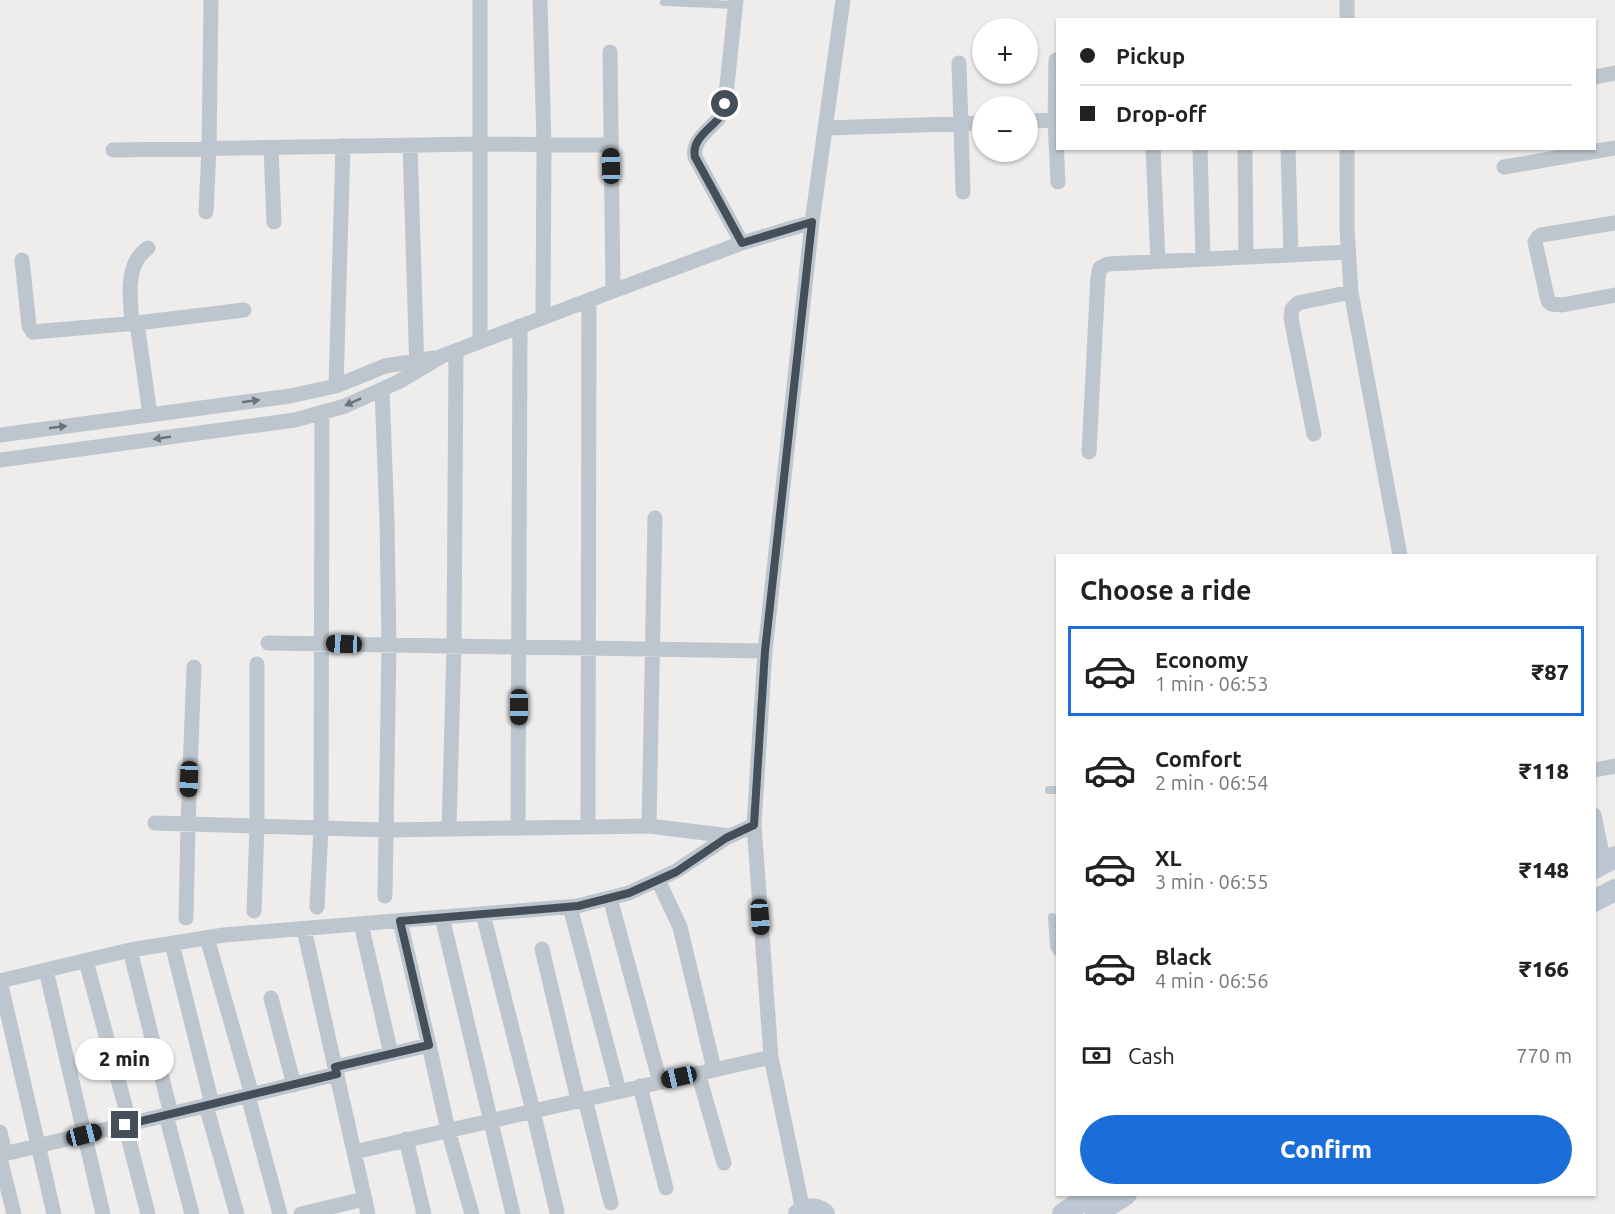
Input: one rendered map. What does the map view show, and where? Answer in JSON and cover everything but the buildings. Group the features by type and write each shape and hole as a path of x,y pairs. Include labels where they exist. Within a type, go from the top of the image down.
{"main road":[{"path":"1596,900 1615,890"},
{"path":"1063,1214 1089,1196"},
{"path":"1096,1214 1123,1196"}],"street":[{"path":"206,212 211,0"},
{"path":"480,0 480,342"},
{"path":"540,0 544,145 543,317"},
{"path":"809,1213 771,1056 754,825 765,651 812,222 843,0"},
{"path":"1347,0 1347,18"},
{"path":"736,3 725,104 720,116 696,143 694,150 695,157 742,243"},
{"path":"610,52 613,291"},
{"path":"1038,121 1056,120 1056,60"},
{"path":"959,63 963,192"},
{"path":"1596,77 1615,73"},
{"path":"825,128 972,123"},
{"path":"113,150 480,144 611,145"},
{"path":"410,145 417,366"},
{"path":"336,386 343,146"},
{"path":"272,148 274,222"},
{"path":"1504,167 1615,148"},
{"path":"1057,150 1058,182"},
{"path":"1153,150 1158,261"},
{"path":"1200,150 1203,259"},
{"path":"1245,150 1246,257"},
{"path":"1288,150 1291,255"},
{"path":"1347,150 1348,252 1351,292 1401,554"},
{"path":"0,460 295,420 322,413 345,406 382,389 417,366 742,243 812,222"},
{"path":"1615,223 1542,235 1536,238 1535,242 1548,301 1551,304 1562,305 1615,295"},
{"path":"148,248 137,259 130,285 134,324 150,415"},
{"path":"1089,452 1100,268 1108,264 1348,252"},
{"path":"22,260 29,326 33,332 134,324 244,310"},
{"path":"1314,434 1291,318 1292,309 1298,303 1351,292"},
{"path":"588,827 589,300"},
{"path":"518,828 520,327"},
{"path":"449,354 454,646 449,829"},
{"path":"0,435 290,396 336,386 385,366 417,366"},
{"path":"382,389 389,645 384,896"},
{"path":"316,907 321,828 322,413"},
{"path":"649,826 655,518"},
{"path":"268,643 765,651"},
{"path":"254,911 257,826 257,664"},
{"path":"186,918 194,668"},
{"path":"1596,770 1615,766"},
{"path":"155,823 387,830 649,826 730,836"},
{"path":"1596,824 1605,863"},
{"path":"54,1214 0,981 130,950 207,938 570,907 629,893 676,872 730,836 754,825"},
{"path":"658,880 680,927 714,1069"},
{"path":"610,898 660,1082"},
{"path":"570,907 618,1091"},
{"path":"483,914 557,1212"},
{"path":"442,917 513,1214"},
{"path":"400,921 448,1130 472,1214"},
{"path":"361,924 391,1054"},
{"path":"304,929 368,1214"},
{"path":"207,938 280,1214"},
{"path":"172,944 237,1214"},
{"path":"542,949 611,1203"},
{"path":"130,950 192,1214"},
{"path":"86,961 148,1214"},
{"path":"46,970 103,1214"},
{"path":"271,998 294,1085"},
{"path":"2,1156 294,1085 391,1054 429,1045"},
{"path":"354,1152 771,1056"},
{"path":"698,1073 724,1163"},
{"path":"640,1086 666,1188"},
{"path":"0,1132 2,1156 14,1214"},
{"path":"406,1139 424,1214"},
{"path":"301,1214 321,1212 364,1198"}],"lane":[{"path":"664,2 736,3"},
{"path":"1052,917 1056,950"}],"route":[{"path":"125,1125 337,1074 335,1067 429,1045 400,921 578,906 629,893 676,872 726,838 754,825 765,651 812,222 742,243 695,157 694,150 696,143 720,116 725,104"}]}
